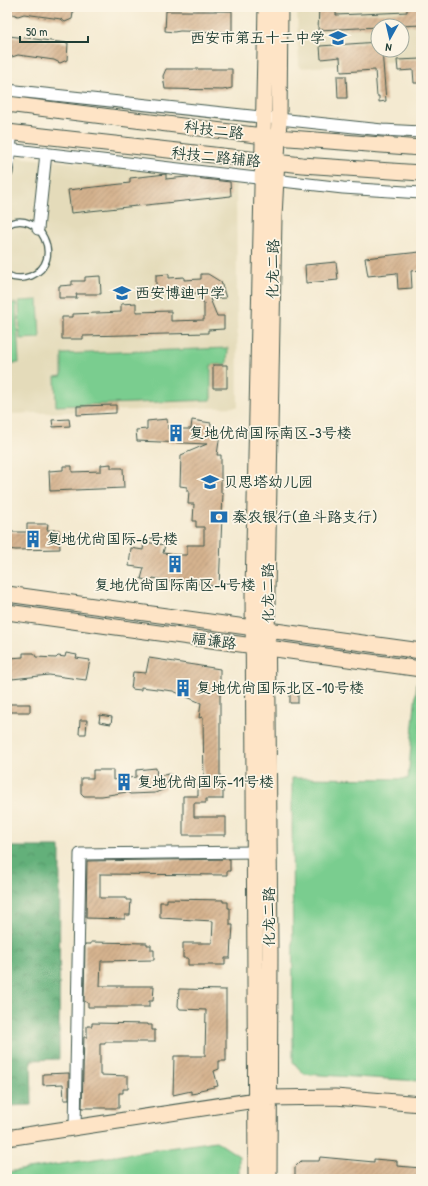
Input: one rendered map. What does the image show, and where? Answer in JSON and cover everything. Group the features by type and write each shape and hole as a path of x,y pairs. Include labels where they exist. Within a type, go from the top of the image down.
{"street":[{"name":"化龙二路","path":"266,7 264,117 271,137"},
{"name":"化龙二路","path":"256,1179 262,1100 261,629 253,591 268,178 271,137 279,119 280,7"},
{"path":"7,90 382,130 421,132"},
{"name":"科技二路","path":"7,104 271,137 421,148"},
{"path":"7,174 10,132"},
{"name":"科技二路","path":"10,132 269,161 421,173"},
{"name":"科技二路辅路","path":"8,149 268,178 343,188 421,193"},
{"path":"38,229 46,153"},
{"name":"福谦路","path":"7,594 421,651"},
{"name":"福谦路","path":"7,612 421,669"},
{"name":"化龙二路","path":"261,647 254,852 262,1100 268,1179"},
{"path":"75,1129 80,854 254,852"},
{"path":"7,1138 262,1100 335,1097 421,1104"}],"lane":[{"path":"7,225 20,222 30,224 38,229 46,239 48,252 41,268 26,278 18,278 7,275"}],"shaded area":[{"name":"西安市第五十二中学","path":"297,7 421,7 421,60 299,68"},
{"name":"西安博迪中学","path":"7,156 236,178 238,407 7,414"}],"green space":[{"path":"38,300 40,338 20,339 19,301"},
{"path":"16,303 19,363 7,363 7,304"},
{"path":"228,348 227,364 211,365 211,400 56,406 55,377 62,376 62,354"},
{"path":"417,682 421,683 421,1081 304,1074 293,1062 292,778 408,779"},
{"path":"7,847 60,847 59,1059 31,1060 32,1105 7,1106"},
{"path":"216,1141 239,1156 239,1179 7,1179 7,1172"}],"building":[{"path":"7,7 74,7 72,19 65,22 61,19 24,14 18,16 7,12"},
{"path":"319,7 336,7 336,15 407,12 407,8 421,7 421,25 410,26 410,18 370,18 370,27 318,30"},
{"path":"166,11 232,11 232,31 165,31"},
{"path":"9,36 68,43 67,60 60,63 54,60 18,55 12,57 7,53"},
{"path":"370,43 370,58 383,58 386,101 379,102 379,96 377,96 375,70 341,72 340,57 321,59 320,46"},
{"path":"421,59 421,83 414,83 413,70 398,71 397,60"},
{"path":"166,69 232,69 232,88 223,90 165,89 163,76"},
{"path":"337,76 346,76 347,98 338,98"},
{"path":"166,174 166,179 186,177 230,182 231,196 71,213 68,190 130,183 130,178"},
{"path":"420,252 421,270 411,271 412,288 398,289 397,273 368,276 365,258"},
{"path":"336,262 338,280 306,283 305,265"},
{"path":"169,274 169,278 184,277 184,280 201,279 201,274 208,274 221,282 226,298 210,299 217,316 224,316 224,329 208,330 208,333 83,336 83,339 62,339 62,317 73,317 73,314 121,312 121,304 136,303 136,312 171,311 171,321 204,320 204,303 196,293 180,294 178,291 156,293 156,275"},
{"path":"100,276 101,294 76,294 77,298 59,298 59,286 72,285 72,281 85,281 85,277"},
{"path":"213,365 227,365 227,388 213,388"},
{"path":"116,405 116,413 77,415 77,406"},
{"path":"69,419 70,426 53,427 52,420"},
{"path":"167,419 168,429 191,429 192,420 211,423 210,432 220,434 217,455 221,455 221,493 223,493 219,587 172,580 172,582 153,578 152,581 141,579 144,568 129,566 131,548 143,550 144,542 165,545 163,553 176,555 187,555 187,545 204,545 204,527 196,527 196,521 193,521 194,504 188,504 189,491 187,491 187,487 180,486 181,455 207,444 137,441 136,430 147,429 147,421"},
{"path":"111,464 111,468 123,468 124,488 50,491 49,471 63,470 63,466 72,466 72,472 101,471 101,465"},
{"name":"复地优尚国际-6号楼","path":"27,524 48,524 47,530 59,530 60,549 7,549 7,532 27,532"},
{"path":"23,653 34,653 36,657 56,658 58,656 65,657 66,653 77,655 76,658 90,660 86,680 49,675 12,679 10,658 23,657"},
{"path":"149,658 220,669 220,785 223,785 223,799 206,799 206,803 194,803 194,817 226,817 226,835 183,835 183,796 198,796 198,785 204,785 203,717 199,718 201,703 173,691 141,687 141,690 131,689 133,672 146,673"},
{"path":"290,693 298,693 298,703 290,703"},
{"path":"7,704 30,704 30,712 7,712"},
{"path":"100,715 112,717 111,724 99,722"},
{"path":"80,720 87,720 86,734 79,734"},
{"name":"复地优尚国际-11号楼","path":"156,768 157,776 170,774 165,789 155,793 130,794 127,792 102,796 84,796 81,793 81,778 93,778 93,770 113,770 113,780 136,777 136,770"},
{"path":"230,859 230,871 227,871 227,875 100,874 100,898 126,898 126,900 131,900 130,915 125,915 125,919 86,918 87,861"},
{"path":"167,899 223,900 223,902 228,902 228,908 230,908 230,925 233,925 230,958 225,958 225,965 188,965 188,958 183,958 183,943 212,943 213,921 160,918 160,902 167,902"},
{"path":"91,942 147,943 147,945 151,945 151,950 154,950 154,960 101,961 100,986 154,986 153,1001 149,1001 149,1007 88,1007 88,1003 84,1001 85,944 91,944"},
{"path":"179,989 226,990 226,1061 219,1061 219,1069 214,1071 218,1086 200,1090 197,1093 191,1094 191,1091 173,1095 174,1056 205,1056 206,1010 180,1009 178,1006"},
{"path":"92,1023 148,1024 152,1025 152,1030 155,1030 155,1042 105,1042 105,1044 100,1044 100,1075 128,1076 128,1089 123,1089 123,1093 119,1093 119,1108 82,1108 84,1037 87,1037 87,1026 92,1026"},
{"path":"69,1073 69,1100 64,1100 63,1084 43,1085 43,1074"},
{"path":"320,1157 374,1162 374,1159 397,1161 397,1166 421,1168 421,1178 339,1179 307,1177 307,1179 295,1179 295,1167 301,1161 319,1161"}],"place":[{"name":"西安市第五十二中学","path":"338,38"},
{"name":"西安博迪中学","path":"122,293"},
{"name":"复地优尚国际南区-3号楼","path":"176,433"},
{"name":"贝思塔幼儿园","path":"210,482"},
{"name":"秦农银行(鱼斗路支行)","path":"219,517"},
{"name":"复地优尚国际-6号楼","path":"33,539"},
{"name":"复地优尚国际南区-4号楼","path":"175,564"},
{"name":"复地优尚国际北区-10号楼","path":"183,688"},
{"name":"复地优尚国际-11号楼","path":"124,782"}]}
